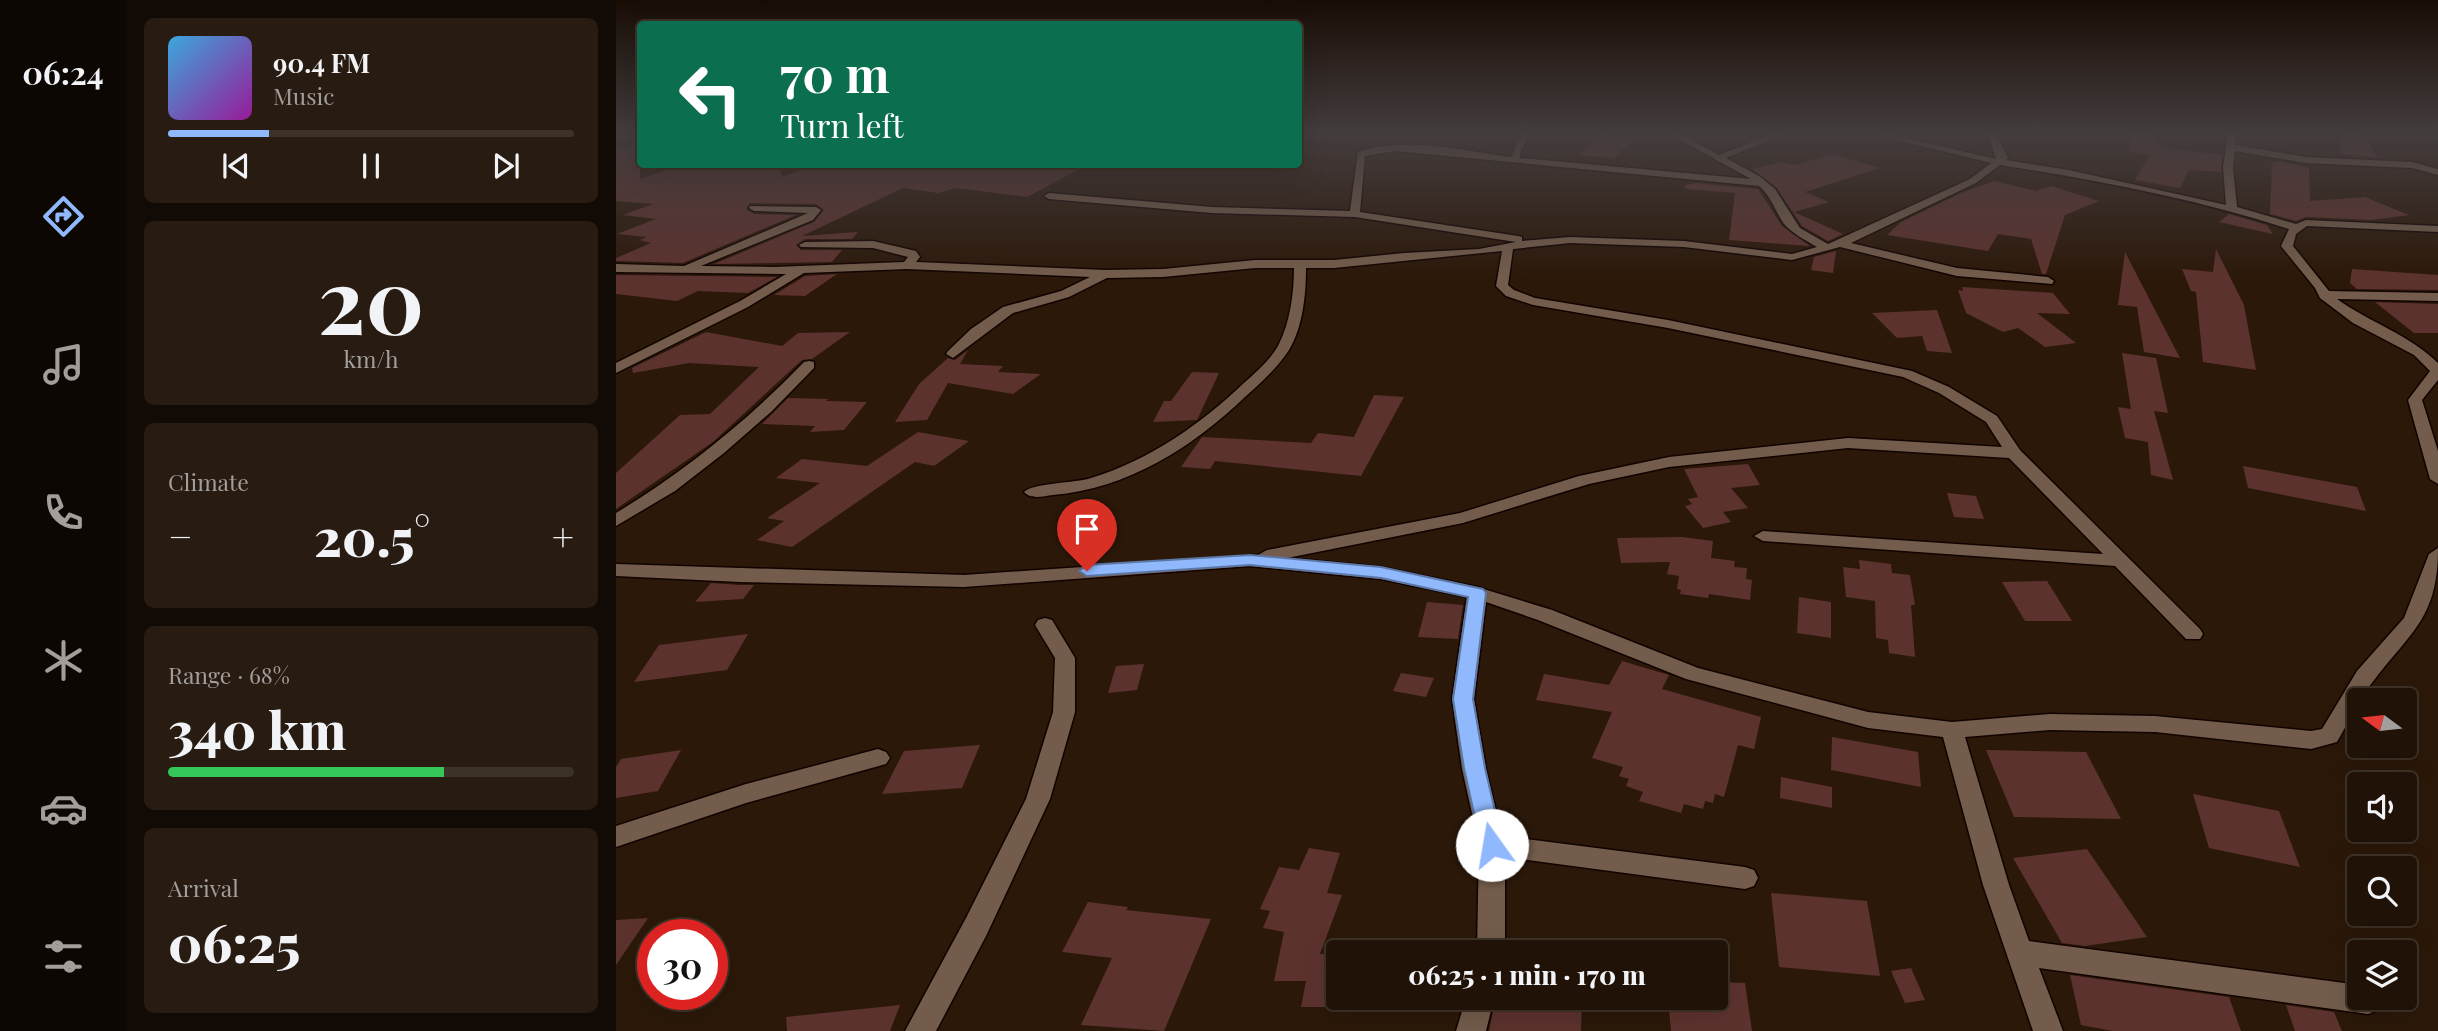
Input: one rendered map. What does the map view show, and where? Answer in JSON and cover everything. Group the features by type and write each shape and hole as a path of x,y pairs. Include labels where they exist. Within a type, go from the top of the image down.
{"street":[{"path":"1356,214 1357,182"},
{"path":"1751,182 1761,183 1771,191 1787,220 1796,230 1827,248"},
{"path":"1049,196 1140,202 1212,211 1356,214 1536,242 1651,242 1792,257 1840,244 1971,182"},
{"path":"2109,182 2295,227"},
{"path":"2229,182 2232,210"},
{"path":"679,270 809,218 816,210 754,208"},
{"path":"2438,229 2306,223 2295,227 2288,235 2287,246 2321,287 2324,295 2358,320 2418,352 2438,371 2415,400 2438,479"},
{"path":"616,268 802,270 907,265 1106,274 1163,273 1255,264 1300,265 1468,253 1536,242"},
{"path":"1840,244 1957,272 2048,281"},
{"path":"805,245 900,248 912,253 914,257 907,265"},
{"path":"1508,247 1502,286 1510,293 1533,301 1681,326 1907,374 1944,390 1992,419 2014,453 2193,634"},
{"path":"1032,492 1057,491 1113,477 1179,446 1219,416 1273,363 1286,343 1301,281 1300,265"},
{"path":"616,369 744,304 802,270"},
{"path":"953,354 976,332 1008,310 1065,294 1106,274"},
{"path":"2324,295 2438,297"},
{"path":"2418,297 2438,305"},
{"path":"616,521 697,467 739,435 776,401 809,365"},
{"path":"616,570 964,581 1250,560 1463,517 1585,480 1669,462 1848,443 2014,453"},
{"path":"1763,536 2121,561"},
{"path":"1250,560 1381,573 1477,593 1545,615 1693,674 1868,720 1952,730 2063,722 2155,724 2311,740 2329,736 2365,676 2413,620 2438,554"},
{"path":"1477,593 1463,699 1474,768 1492,845 1491,940"},
{"path":"920,1031 976,927 1038,799 1064,712 1065,658 1045,625"},
{"path":"1952,730 1996,885 2048,1031"},
{"path":"616,837 772,783 878,758"},
{"path":"1492,845 1745,878"},
{"path":"2019,952 2347,997"},
{"path":"1471,1031 1477,1010"}],"building":[{"path":"616,182 1055,182 1027,197 956,188 938,193 903,188 802,236 858,232 852,239 805,239 796,245 801,250 842,250 832,262 714,264 814,222 824,210 816,204 750,203 746,209 754,214 796,215 683,263 616,261 616,258 651,243 639,240 647,237 617,234 656,219 623,215 653,204 616,201"},
{"path":"1769,182 1836,182 1805,192 1829,202 1794,212 1843,234 1828,241 1802,226 1777,188"},
{"path":"1991,182 1999,182 2036,191 2051,186 2099,201 2065,215 2046,274 2042,274 2031,239 1998,234 1988,251 1887,235 1901,222 1961,193"},
{"path":"2147,182 2183,182 2180,188"},
{"path":"2271,182 2309,182 2310,201 2365,197 2409,215 2372,220 2306,217 2296,221 2270,214"},
{"path":"1696,183 1758,189 1782,226 1810,246 1729,240 1735,193 1685,189 1685,185"},
{"path":"2229,214 2267,225 2273,234 2219,222"},
{"path":"2216,249 2244,305 2256,370 2203,362 2196,292 2191,291 2182,269 2213,272"},
{"path":"1836,251 1833,273 1811,270 1814,257"},
{"path":"2125,252 2180,358 2144,352 2137,307 2118,305"},
{"path":"2352,269 2438,275 2438,290 2357,289 2350,283"},
{"path":"837,274 805,296 774,295 805,276"},
{"path":"616,275 777,277 748,293 698,291 677,301 616,294"},
{"path":"1962,287 2053,293 2070,314 2037,313 2076,343 2045,347 2018,328 2003,332 1966,313 1958,290 1963,291"},
{"path":"2375,302 2438,304 2438,333 2414,333"},
{"path":"1937,310 1952,353 1927,351 1922,336 1897,338 1872,313"},
{"path":"706,332 782,346 798,333 850,332 812,359 802,360 713,442 616,509 616,473 680,415 710,414 759,367 689,363 633,373 632,368"},
{"path":"968,350 960,364 1003,366 998,372 1041,374 1013,394 948,383 927,420 895,422 919,384 948,358 955,360"},
{"path":"2122,353 2156,358 2168,413 2154,411 2173,480 2151,475 2148,442 2125,438 2118,407 2131,409"},
{"path":"1192,372 1219,373 1197,420 1153,422 1164,401 1171,401"},
{"path":"1374,395 1404,397 1361,476 1215,461 1210,469 1181,467 1202,437 1311,443 1318,433 1354,437"},
{"path":"788,398 867,402 844,430 810,432 815,426 762,424"},
{"path":"918,432 969,441 934,466 915,462 792,547 757,540 784,521 767,518 820,483 776,478 802,459 867,466"},
{"path":"1748,464 1760,485 1731,488 1748,508 1723,512 1731,522 1703,528 1685,506 1692,504 1688,499 1698,497 1684,469"},
{"path":"2243,466 2357,487 2366,511 2248,488"},
{"path":"1947,493 1976,496 1984,519 1954,517"},
{"path":"1682,537 1713,541 1711,558 1735,561 1734,567 1747,568 1746,579 1752,580 1750,600 1709,594 1708,598 1680,594 1681,590 1677,589 1679,576 1667,574 1670,562 1621,563 1617,538"},
{"path":"1859,560 1891,564 1892,573 1910,575 1915,605 1911,605 1915,657 1889,653 1888,640 1876,638 1875,601 1846,597 1843,567 1860,569"},
{"path":"2047,581 2072,621 2025,621 2002,582"},
{"path":"711,583 754,585 743,599 695,602"},
{"path":"1799,597 1831,602 1831,638 1797,633"},
{"path":"1427,602 1463,605 1458,639 1418,637"},
{"path":"748,634 727,670 634,682 659,645"},
{"path":"1622,661 1669,675 1662,689 1761,717 1754,749 1738,745 1724,797 1715,794 1713,803 1705,801 1703,809 1684,804 1681,813 1639,801 1643,792 1626,786 1629,779 1619,776 1623,767 1592,758 1612,712 1536,700 1544,674 1609,685"},
{"path":"1144,664 1137,690 1108,693 1116,666"},
{"path":"1401,673 1434,678 1426,697 1393,691"},
{"path":"1832,737 1918,752 1921,787 1831,770"},
{"path":"980,745 962,788 882,794 904,751"},
{"path":"681,750 658,791 616,798 616,767 621,759"},
{"path":"1986,750 2086,752 2121,819 2014,817"},
{"path":"1781,777 1832,787 1832,808 1780,798"},
{"path":"2193,794 2279,811 2300,867 2209,848"},
{"path":"1309,848 1340,853 1327,893 1342,895 1320,954 1326,954 1326,1007 1301,1007 1306,981 1274,981 1284,932 1263,928 1270,911 1260,909 1279,867 1299,870"},
{"path":"2087,849 2147,937 2085,946 2062,943 2013,858"},
{"path":"1771,893 1867,901 1880,976 1779,967"},
{"path":"1088,902 1128,907 1126,910 1211,919 1164,1031 1081,1025 1112,958 1062,952"},
{"path":"648,918 637,919 637,934 616,965 616,920"},
{"path":"1911,968 1925,1000 1905,1003 1891,971"},
{"path":"2070,975 2229,997 2241,1031 2113,1031 2081,1025"},
{"path":"1728,982 1745,983 1752,1031 1671,1031 1669,1010 1728,1010"},
{"path":"900,1005 890,1031 787,1031 786,1017"},
{"path":"2286,1005 2334,1012 2342,1031 2295,1031"},
{"path":"1493,1010 1582,1010 1581,1031 1489,1031"}],"route":[{"path":"1087,571 1250,560 1381,573 1477,593 1463,699 1474,768 1492,845"}]}
